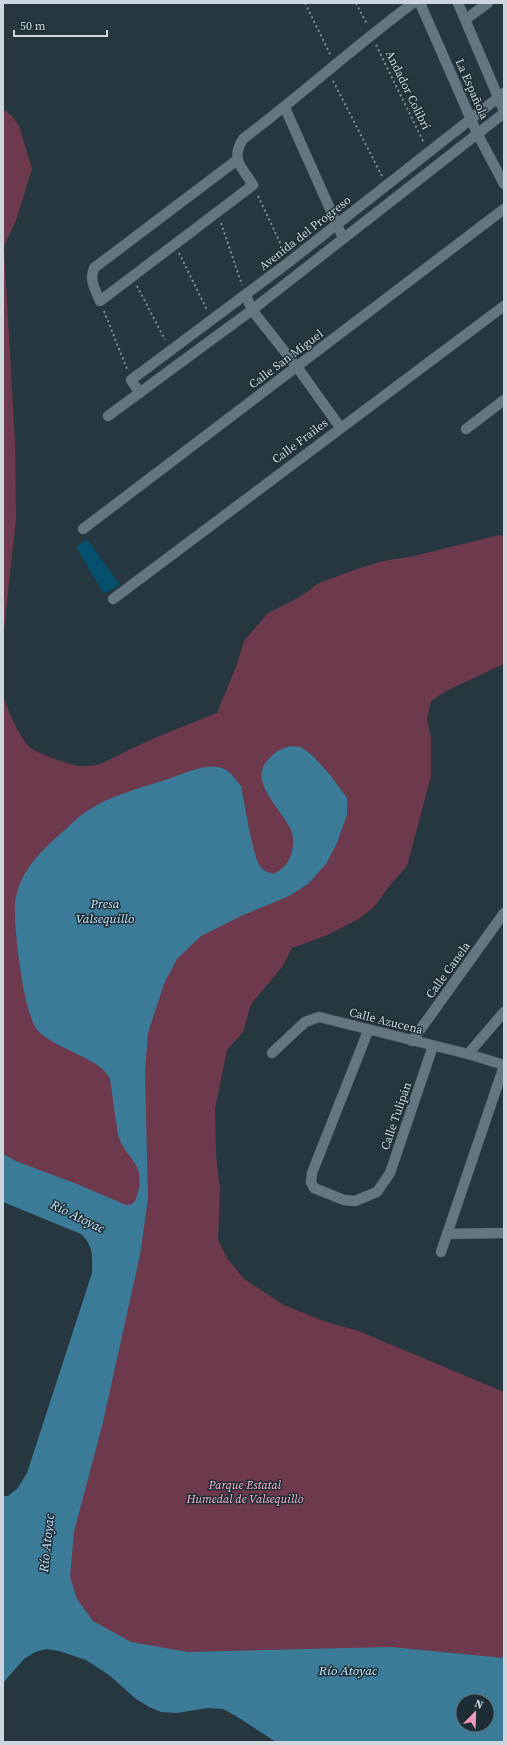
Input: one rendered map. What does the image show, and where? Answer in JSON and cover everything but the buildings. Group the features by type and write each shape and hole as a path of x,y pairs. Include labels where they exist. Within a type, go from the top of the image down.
{"street":[{"path":"237,160 94,268 91,274 92,281 100,301 253,186 237,160 237,150 243,139 285,108 371,34 413,3"},
{"name":"La Española","path":"420,3 471,119 504,184"},
{"path":"108,416 252,310 478,134 504,112 501,95 458,3"},
{"path":"466,19 488,3"},
{"name":"Avenida del Progreso","path":"131,380 211,319 290,262 429,154 501,95"},
{"path":"285,108 343,238"},
{"name":"Calle San Miguel","path":"83,529 504,210"},
{"path":"246,295 252,310 297,367 340,427"},
{"name":"Calle Frailes","path":"113,599 340,427 504,306"},
{"path":"131,380 140,393"},
{"path":"466,429 504,400"},
{"name":"Calle Canela","path":"412,1041 504,913"},
{"path":"468,1054 504,1012"},
{"name":"Calle Azucena","path":"272,1053 305,1022 312,1018 319,1017 468,1054 504,1065"},
{"name":"Calle Tulipán","path":"368,1030 315,1166 311,1182 314,1188 344,1200 355,1201 377,1192 390,1172 433,1046"},
{"path":"441,1252 504,1065"},
{"path":"447,1234 504,1233"}],"path":[{"path":"305,3 332,69 387,186"},
{"name":"Andador Colibrí","path":"356,3 429,154"},
{"path":"253,186 290,262"},
{"path":"217,212 246,295"},
{"path":"175,245 211,319"},
{"path":"132,277 170,350"},
{"path":"100,301 131,380"}],"green space":[{"path":"3,109 12,116 19,126 32,169 16,220 4,247 15,442 16,519 3,639"},
{"name":"Parque Estatal Humedal de Valsequillo","path":"499,535 504,536 504,664 446,691 431,701 427,719 431,737 431,776 407,866 390,885 374,907 360,918 330,934 292,948 282,967 251,1004 243,1032 227,1050 215,1109 216,1156 220,1188 218,1240 227,1258 244,1279 284,1305 326,1322 356,1330 504,1392 504,1692 199,1687 42,1598 102,1231 3,1194 3,694 14,723 22,738 31,748 63,762 77,765 96,765 217,713 236,667 244,641 268,613 298,598 319,583 383,561 414,556"}],"water":[{"name":"Presa Valsequillo","path":"290,746 301,747 313,756 331,776 347,798 347,815 337,843 326,864 308,884 289,896 241,916 201,936 177,959 164,984 148,1033 145,1071 148,1199 140,1255 103,1422 74,1532 70,1577 77,1599 93,1621 131,1642 188,1652 391,1647 504,1658 504,1742 276,1742 223,1709 207,1708 177,1713 161,1712 136,1699 109,1675 86,1660 59,1651 46,1649 35,1652 24,1659 3,1683 3,1496 8,1496 17,1489 27,1473 92,1273 92,1261 90,1247 81,1234 3,1202 3,1154 18,1162 77,1184 126,1205 132,1204 137,1196 140,1176 135,1163 126,1151 118,1135 110,1079 105,1072 88,1059 46,1037 38,1031 33,1022 28,1009 21,975 15,913 18,888 23,876 47,846 81,815 96,805 126,792 210,767 217,767 227,770 241,786 257,861 263,869 273,874 282,868 288,861 293,845 293,838 290,828 266,791 263,782 262,772 265,763 280,750"}],"water label":[{"name":"Río Atoyac","path":"78,1216"},
{"name":"Río Atoyac","path":"46,1543"},
{"name":"Río Atoyac","path":"348,1670"}]}
